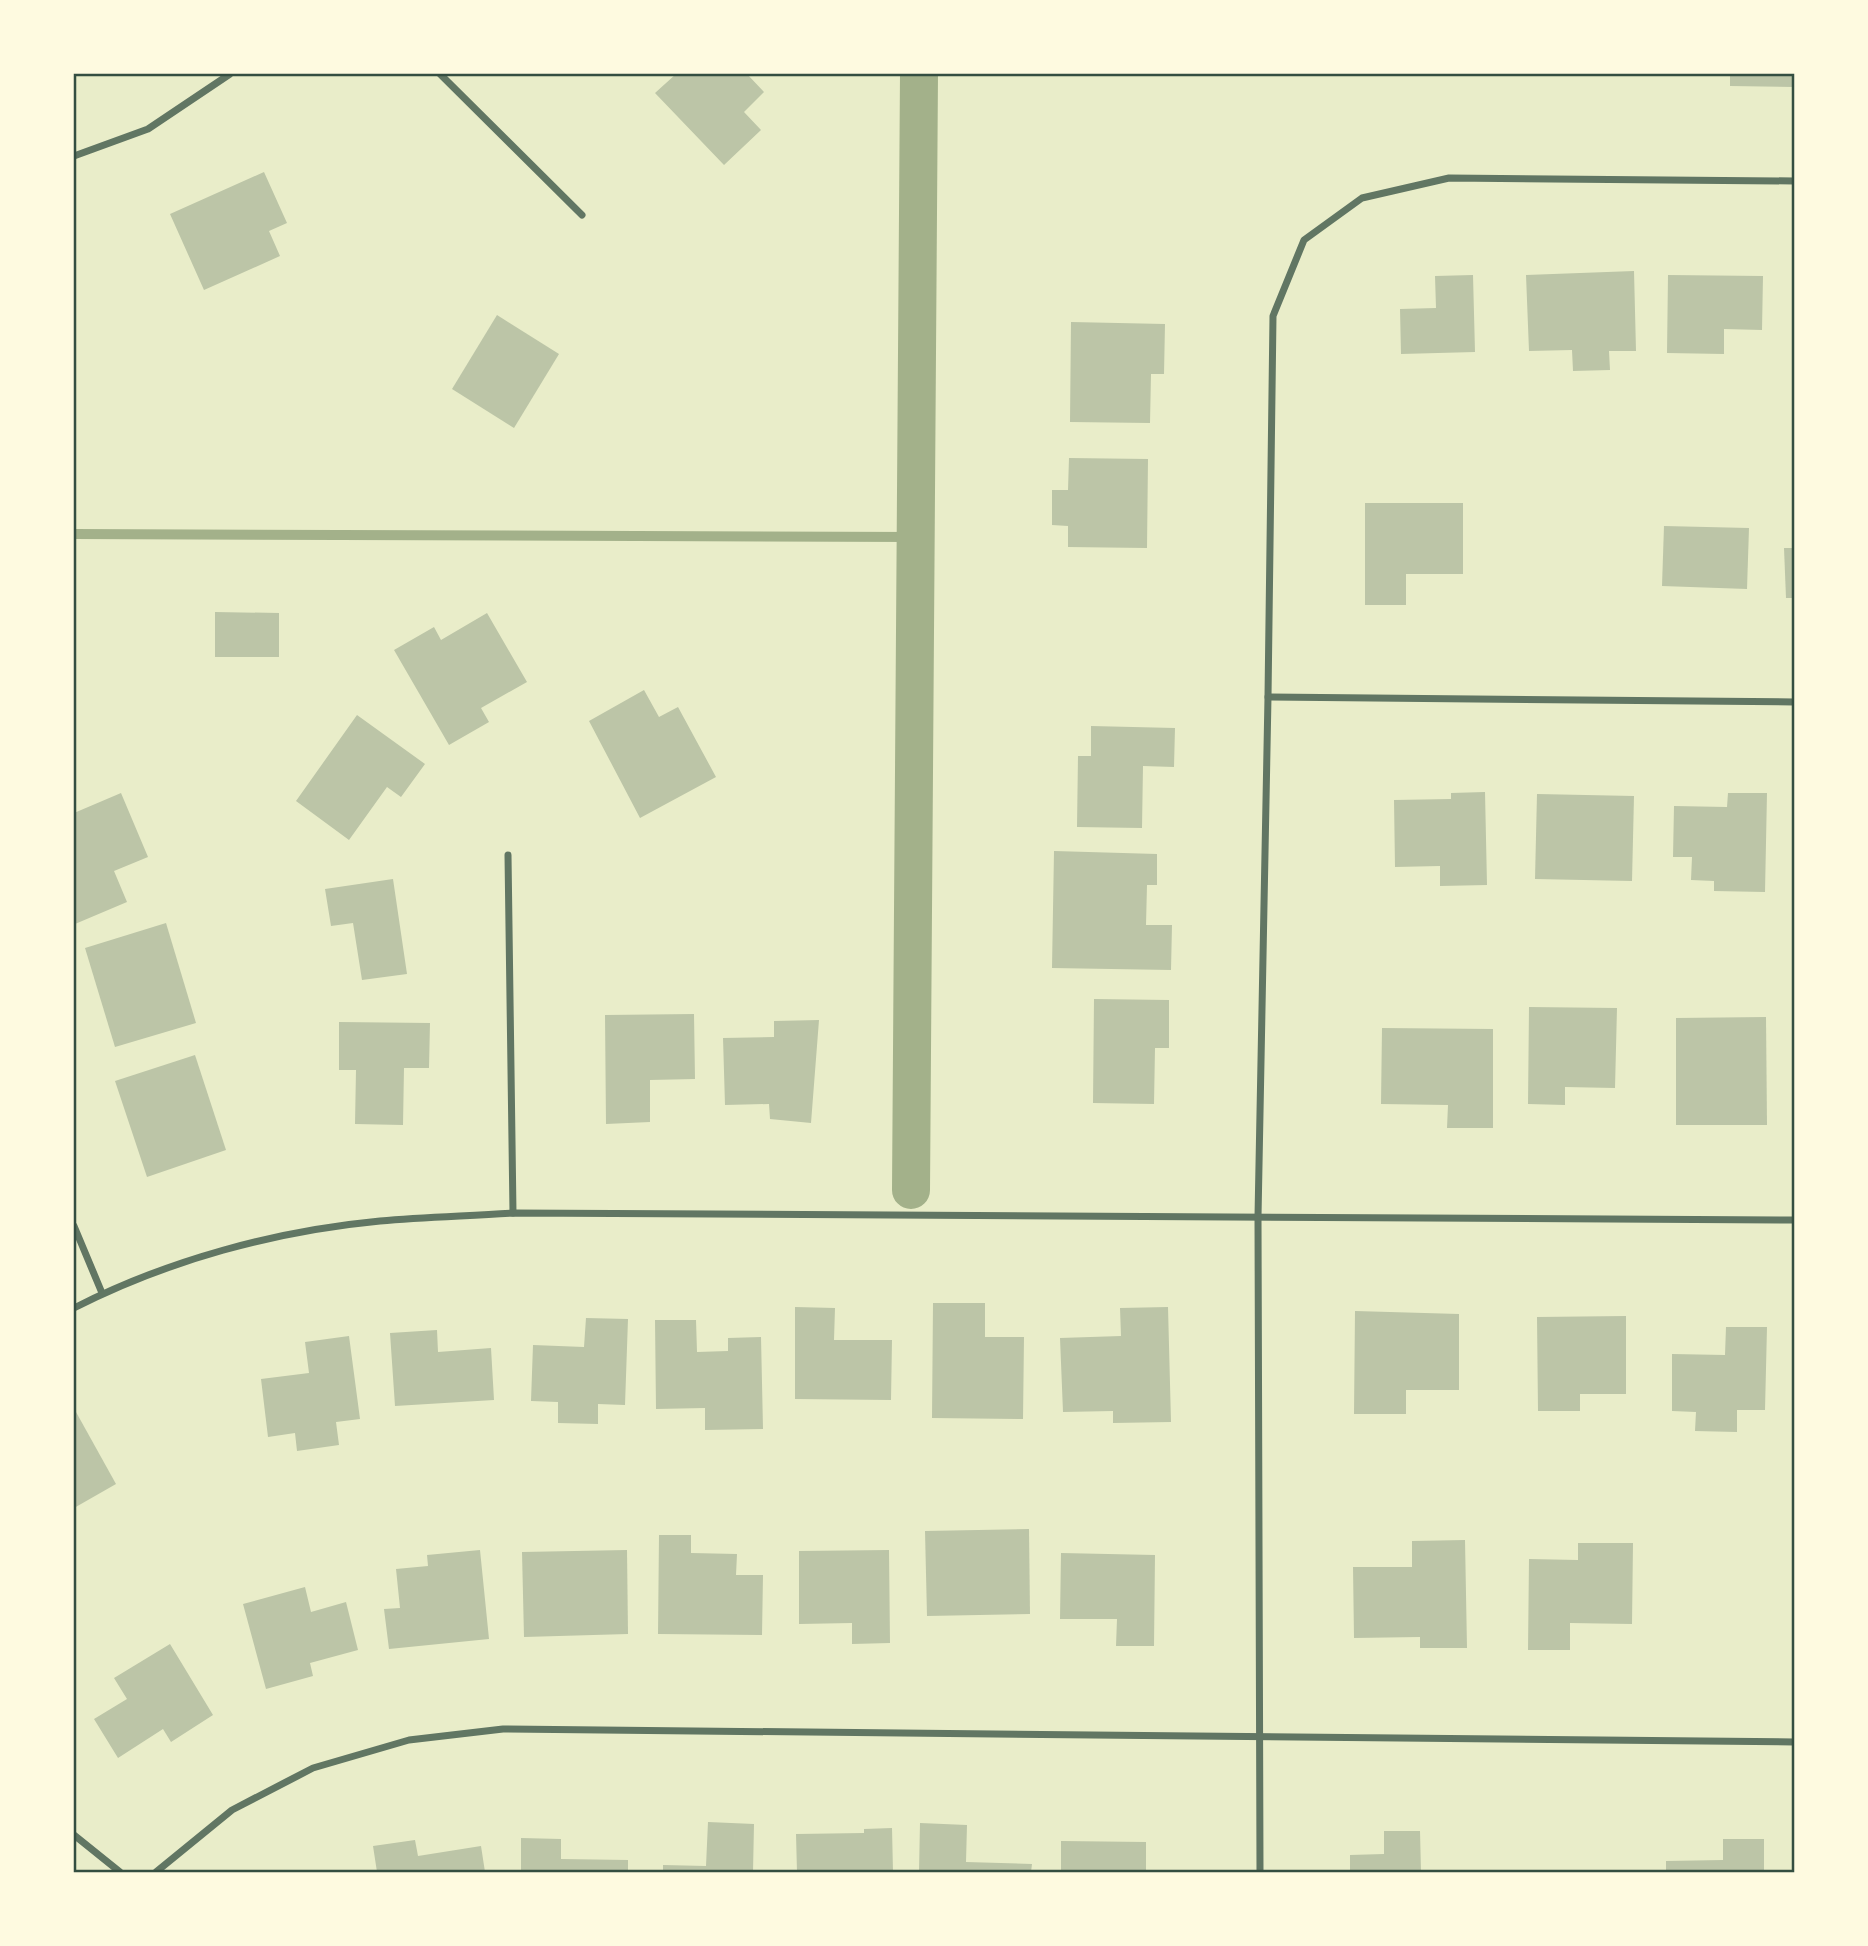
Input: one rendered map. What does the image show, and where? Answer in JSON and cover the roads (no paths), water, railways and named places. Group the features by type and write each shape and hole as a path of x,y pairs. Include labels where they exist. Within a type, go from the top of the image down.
{"street":[{"path":"74,156 148,129 230,74"},
{"path":"440,74 582,215"},
{"path":"1260,1872 1258,1217 1273,316 1304,240 1362,198 1449,178 1794,181"},
{"path":"1268,697 1794,702"},
{"path":"508,855 513,1213"},
{"path":"74,1308 102,1293 201,1256 287,1235 379,1221 513,1213 1794,1220"},
{"path":"74,1226 102,1293"},
{"path":"156,1872 232,1810 313,1768 409,1740 503,1729 1794,1742"},
{"path":"74,1835 120,1872"}],"waterway":[{"path":"911,1190 919,74"},
{"path":"74,534 916,537"}]}
